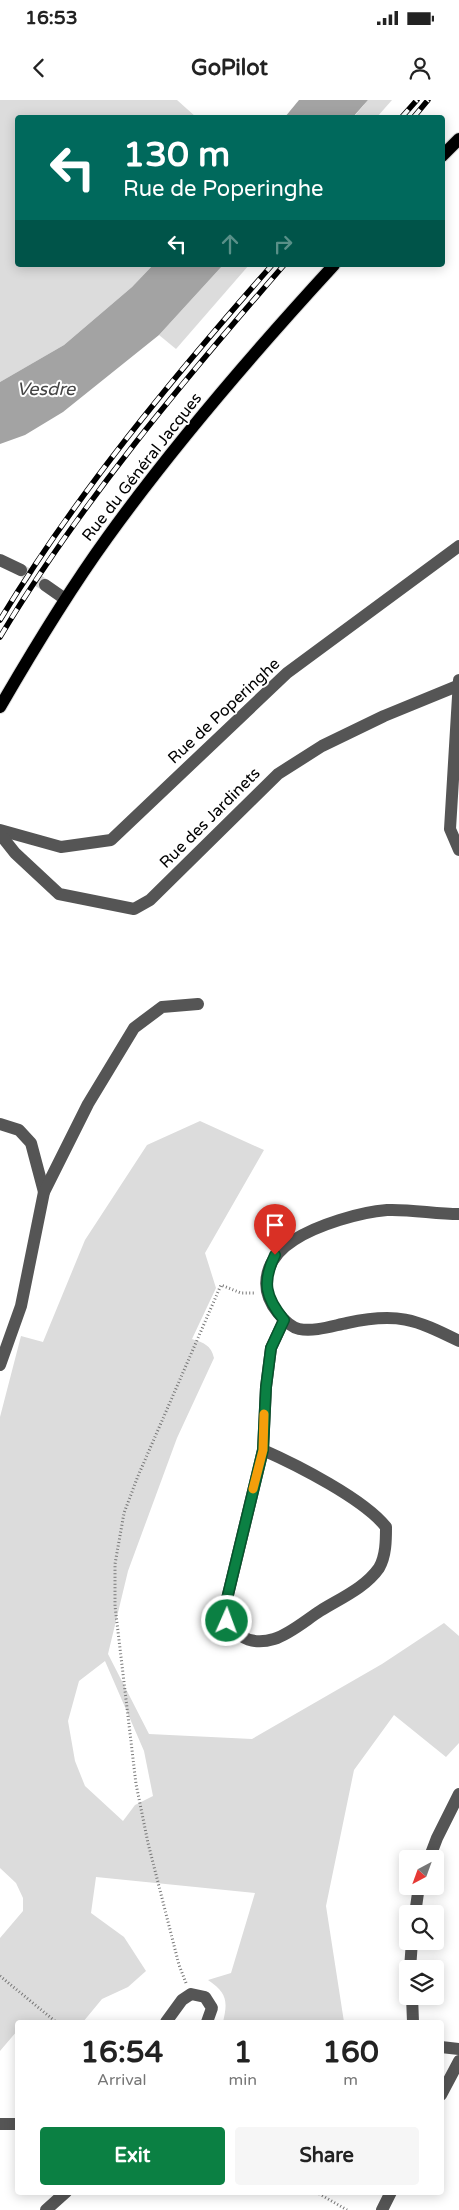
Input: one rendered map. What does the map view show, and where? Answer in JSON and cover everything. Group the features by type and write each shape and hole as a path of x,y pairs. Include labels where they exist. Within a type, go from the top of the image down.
{"main road":[{"path":"445,153 459,140"},
{"name":"Rue du Général Jacques","path":"0,708 65,598 107,538 185,435 263,342 332,267"}],"street":[{"name":"Rue de Poperinghe","path":"0,832 61,847 111,840 287,673 459,546"},
{"path":"2,564 21,570"},
{"path":"45,584 65,598"},
{"path":"458,684 450,829 459,850"},
{"name":"Rue des Jardinets","path":"0,832 15,853 58,894 134,909 150,900 278,774 322,746 384,716 458,684"},
{"path":"0,1365 21,1306 44,1192 88,1104 134,1028 162,1007 198,1004"},
{"path":"0,1124 19,1130 31,1143 44,1192"},
{"path":"459,1214 387,1210 346,1219 305,1233 275,1255 268,1268 266,1283 271,1304 284,1320 297,1329 314,1330 372,1317 398,1317 434,1328 459,1341"},
{"path":"263,1450 290,1462 375,1513 386,1527 385,1551 380,1566 369,1582 275,1639 253,1641 236,1633 227,1621 225,1607 263,1450 266,1387 271,1348 284,1320"},
{"path":"432,1850 436,1838 459,1794"},
{"path":"167,2020 182,2000 191,1994 205,1997 212,2008 208,2020"},
{"path":"413,2005 414,2020"},
{"path":"444,2047 459,2049"},
{"path":"444,2089 459,2061"},
{"path":"0,2124 15,2124"},
{"path":"46,2210 63,2195"},
{"path":"382,2210 390,2195"}],"path":[{"path":"191,1994 179,1965 148,1843 136,1784 115,1606 115,1564 124,1514 150,1448 221,1286 241,1293 268,1293"},
{"path":"0,1976 54,2020"},
{"path":"321,2195 347,2210"}],"shaded area":[{"path":"0,100 177,100 194,115 15,115 15,267 151,267 132,287 64,345 0,382"},
{"path":"368,100 392,100 379,115 356,115"},
{"path":"221,267 247,267 176,349 159,335"},
{"path":"200,1121 264,1150 205,1253 216,1288 192,1339 206,1345 211,1350 214,1358 177,1438 128,1571 108,1654 149,1734 252,1739 382,1664 444,1623 459,1636 459,1743 446,1757 394,1715 354,1770 326,1906 344,2020 223,2020 225,1998 219,1989 208,1980 231,1973 255,1893 96,1877 91,1913 124,1937 146,1971 128,1987 102,1999 85,2020 15,2020 15,2033 0,2051 0,1938 23,1911 23,1898 16,1883 0,1868 0,1417 21,1336 43,1342 85,1240 147,1145","holes":["105,1661 144,1751 153,1796 135,1805 123,1821 85,1786 75,1761 68,1721 79,1681"]}],"water":[{"path":"299,100 368,100 355,115 287,115"},
{"name":"Vesdre","path":"151,267 221,267 159,335 63,412 25,435 0,444 0,382 64,345 132,287"}],"tunnel":[{"path":"21,570 45,585"}],"railway":[{"path":"404,115 417,100"},
{"path":"416,115 428,100"},
{"path":"0,620 61,527 128,436 199,349 270,267"},
{"path":"0,637 31,588 98,492 171,399 282,267"}],"slow traffic":[{"path":"253,1489 263,1450 264,1414"}],"route":[{"path":"227,1621 225,1607 263,1450 266,1387 271,1348 284,1320 271,1304 266,1283 268,1268 275,1255"}]}
